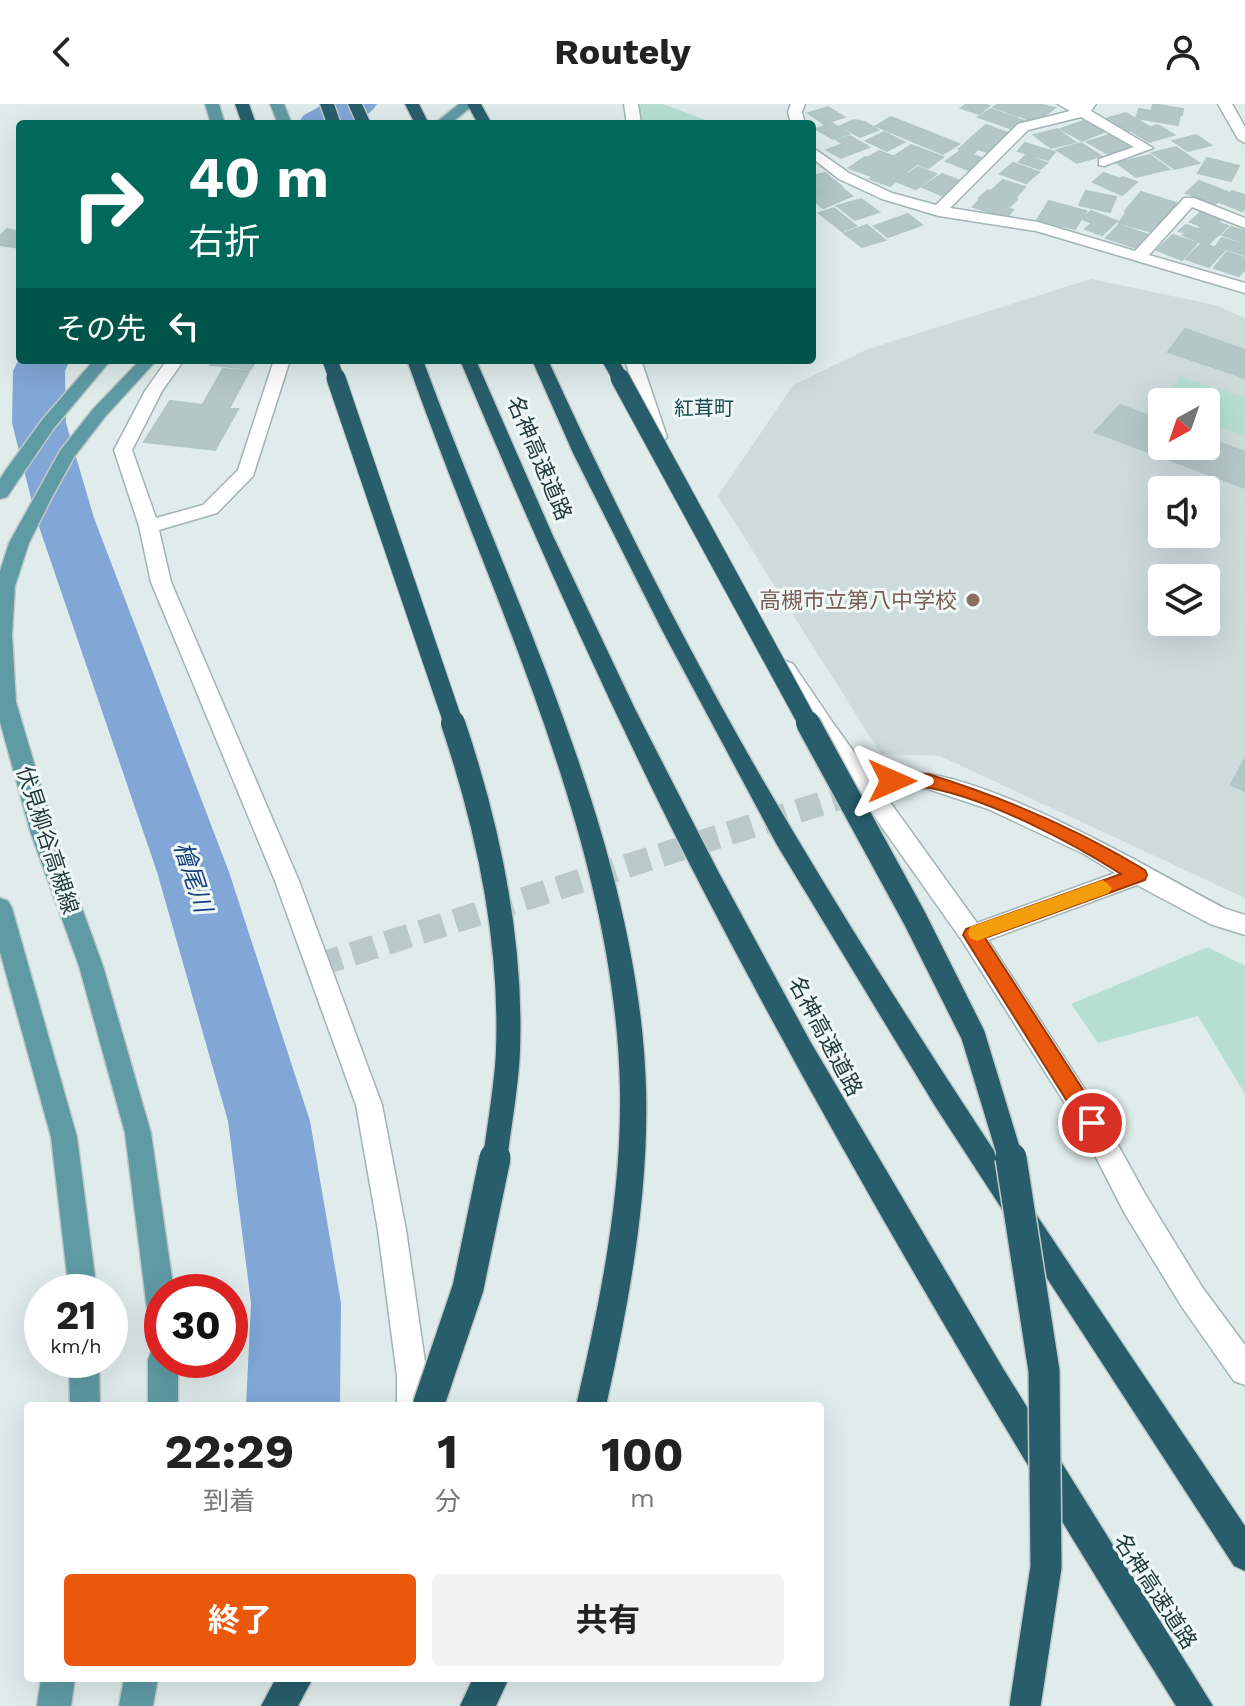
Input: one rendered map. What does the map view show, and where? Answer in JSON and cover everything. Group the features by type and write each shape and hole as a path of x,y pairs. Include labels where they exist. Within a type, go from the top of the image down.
{"highway":[{"path":"331,364 457,735 489,848 504,950 508,1050 494,1168 468,1288 429,1402"},
{"path":"416,364 460,485 534,672 581,805 624,985 633,1088 630,1195 616,1299 592,1402"},
{"name":"名神高速道路","path":"470,364 514,473 600,658 706,871 854,1146 1094,1546 1196,1706"},
{"name":"名神高速道路","path":"542,364 582,453 672,630 785,838 944,1097 1245,1555"},
{"path":"612,364 915,919 973,1035 1007,1145 1044,1371 1046,1567 1025,1706"},
{"path":"278,1706 293,1682"},
{"path":"477,1706 490,1682"}],"main road":[{"path":"447,120 471,104"},
{"path":"0,493 35,440 99,364"},
{"name":"伏見柳谷高槻線","path":"145,364 66,455 19,543 2,586 2,635 5,702 43,834 91,966 138,1133 157,1274"},
{"path":"0,908 64,1137 81,1274"},
{"path":"84,1378 85,1402"},
{"path":"163,1378 163,1402"},
{"path":"54,1706 57,1682"},
{"path":"136,1706 140,1682"}],"street":[{"path":"1065,104 1086,108 1146,148 1104,162"},
{"path":"1225,104 1245,139"},
{"path":"939,211 1023,127 1086,108"},
{"path":"816,154 844,176 887,196 939,211 1038,227 1242,282"},
{"path":"1139,256 1189,201 1245,223"},
{"path":"173,364 154,391 123,450 149,526 161,582 287,881 369,1105 392,1230 412,1376 412,1402"},
{"path":"149,526 210,509 246,472 281,364"},
{"path":"634,364 652,426 744,603 825,729 972,935 1092,1123 1135,1204 1192,1297 1245,1370"},
{"path":"892,781 928,780 996,803 1092,847 1219,917 1245,925"},
{"path":"972,935 1138,875"}],"shaded area":[{"name":"高槻市立第八中学校","path":"1091,279 1215,305 1245,318 1245,898 940,756 881,754 718,496 793,385 868,349"}],"green space":[{"path":"641,104 663,104 705,120 625,120"},
{"path":"1180,376 1215,388 1172,388"},
{"path":"1220,390 1245,398 1245,436 1220,427"},
{"path":"1208,947 1245,966 1245,1094 1198,1016 1098,1043 1071,1004"}],"building":[{"path":"967,104 989,106 979,114 961,108"},
{"path":"999,104 1034,104 1017,116 994,107"},
{"path":"1038,104 1055,108 1035,122 1020,116"},
{"path":"1153,104 1183,109 1182,115 1152,110"},
{"path":"828,107 844,117 824,124 808,113"},
{"path":"991,109 1024,121 1012,129 978,117"},
{"path":"1139,109 1180,115 1178,125 1136,118"},
{"path":"1126,113 1148,126 1129,131 1108,118"},
{"path":"891,117 959,144 943,154 876,126"},
{"path":"854,120 878,130 860,137 840,126"},
{"path":"1083,121 1104,132 1082,141 1061,129"},
{"path":"832,123 849,134 833,139 816,129"},
{"path":"986,125 1011,134 998,145 972,137"},
{"path":"1158,125 1174,135 1149,142 1133,132"},
{"path":"1057,129 1075,142 1051,148 1034,135"},
{"path":"884,132 904,142 887,151 866,141"},
{"path":"1109,135 1129,147 1108,154 1087,142"},
{"path":"1196,135 1211,145 1188,151 1173,141"},
{"path":"850,136 869,147 841,158 827,150 843,144 837,140"},
{"path":"971,138 998,146 991,153 978,149 973,154 959,149"},
{"path":"1025,143 1055,152 1048,160 1018,151"},
{"path":"1081,143 1101,156 1077,163 1057,150"},
{"path":"911,145 943,157 928,168 896,155"},
{"path":"1176,147 1199,163 1175,169 1152,153"},
{"path":"879,151 916,165 906,172 869,157"},
{"path":"960,151 982,158 969,170 946,161"},
{"path":"1026,155 1047,163 1040,169 1019,162"},
{"path":"1150,155 1169,169 1136,177 1117,163"},
{"path":"865,157 886,165 871,176 849,168"},
{"path":"1207,158 1239,166 1231,181 1198,173"},
{"path":"1013,163 1039,172 1026,183 1000,174"},
{"path":"888,166 907,173 890,186 870,179"},
{"path":"918,167 936,174 916,189 898,182"},
{"path":"825,173 841,186 816,192 816,175"},
{"path":"1104,173 1137,182 1122,195 1093,182"},
{"path":"942,174 963,182 944,196 922,187"},
{"path":"1003,180 1025,187 1016,197 993,189"},
{"path":"1199,181 1228,192 1215,204 1186,193"},
{"path":"841,187 852,196 823,208 816,202 816,194"},
{"path":"988,190 1017,199 1008,208 979,198"},
{"path":"1086,191 1116,197 1110,212 1079,205"},
{"path":"1232,191 1245,195 1242,211 1219,202"},
{"path":"1141,192 1176,203 1160,222 1125,211"},
{"path":"861,199 879,212 855,220 837,206"},
{"path":"980,199 1013,210 1007,217 973,207"},
{"path":"1049,201 1086,211 1075,229 1037,220"},
{"path":"834,208 856,226 842,231 819,213"},
{"path":"1091,211 1117,221 1102,235 1085,229 1092,223 1082,219"},
{"path":"1126,213 1160,222 1153,232 1119,223"},
{"path":"1200,213 1228,226 1219,235 1199,228 1201,226 1190,222"},
{"path":"908,214 922,225 888,237 874,226"},
{"path":"867,225 885,240 862,247 844,233"},
{"path":"1119,225 1149,235 1137,248 1106,238"},
{"path":"1186,225 1217,236 1208,245 1183,235 1186,233 1179,231"},
{"path":"1231,227 1245,231 1245,243 1223,235"},
{"path":"7,229 16,231 16,247 0,245 0,236"},
{"path":"1173,235 1197,243 1182,260 1157,250"},
{"path":"1222,238 1245,245 1245,255 1216,246"},
{"path":"1202,243 1224,251 1209,267 1186,259"},
{"path":"1227,252 1245,258 1245,269 1239,276 1214,268"},
{"path":"1185,329 1245,350 1245,378 1168,352"},
{"path":"211,364 254,364 251,369"},
{"path":"223,369 249,371 230,407 203,404"},
{"path":"170,401 238,409 215,450 144,442"},
{"path":"1120,405 1148,416 1148,452 1095,432"},
{"path":"1220,442 1245,452 1245,488 1220,479 1220,476 1170,460 1220,460"},
{"path":"1245,758 1245,791 1231,785"}],"waterway":[{"name":"檜尾川","path":"326,120 356,104"},
{"name":"檜尾川","path":"42,364 39,371 39,423 65,518 193,872 269,1121 296,1303 293,1402"}],"tunnel":[{"path":"318,965 892,781"}],"slow traffic":[{"path":"977,933 1103,888"}],"place":[{"name":"高槻市立第八中学校","path":"973,600"}],"district":[{"name":"紅茸町","path":"704,408"}],"route":[{"path":"892,781 928,780 996,803 1092,847 1138,875 972,935 1092,1123"}]}
